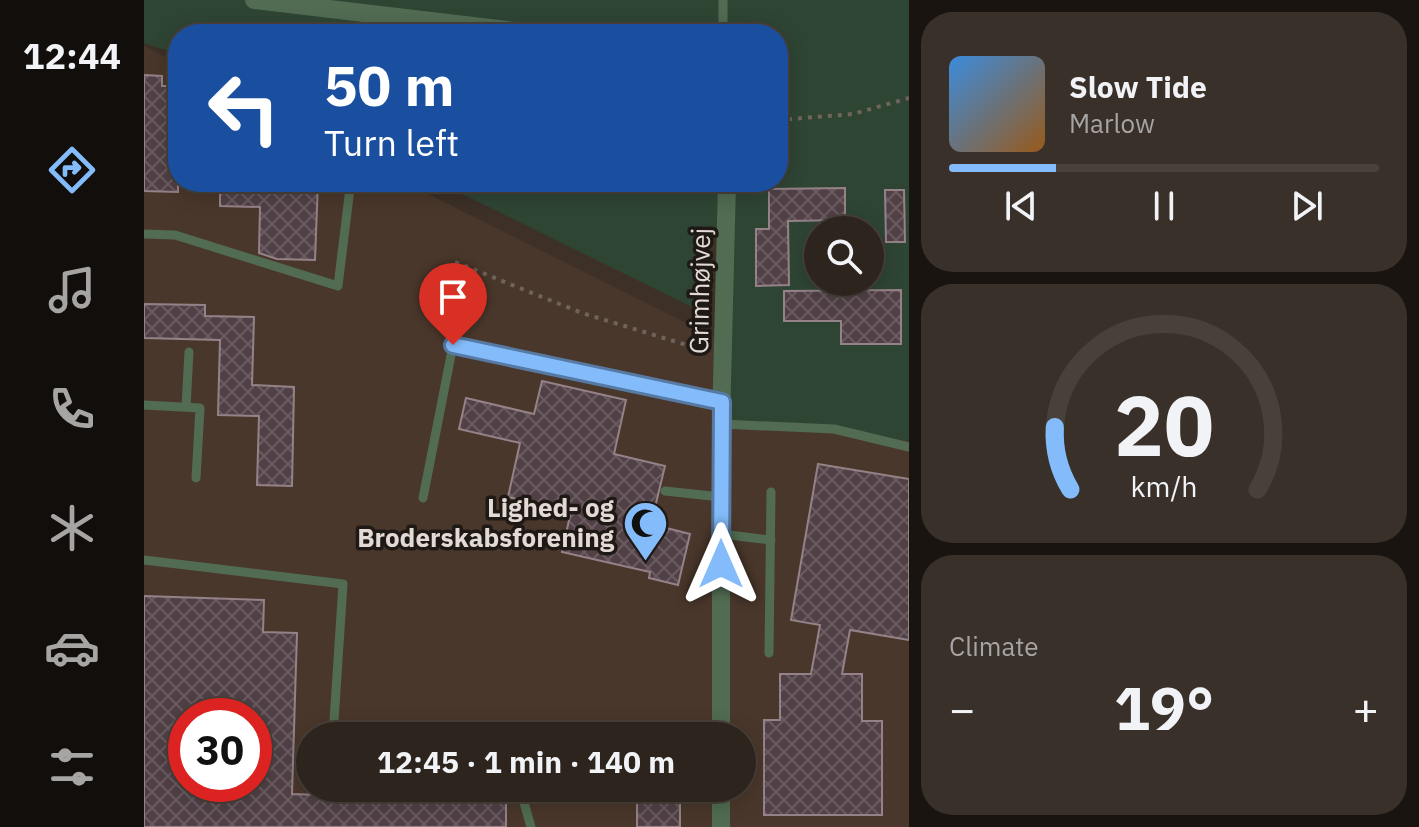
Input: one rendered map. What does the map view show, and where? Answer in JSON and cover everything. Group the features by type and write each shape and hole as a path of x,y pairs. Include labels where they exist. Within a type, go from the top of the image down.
{"street":[{"path":"254,0 456,24"},
{"name":"Grimhøjvej","path":"721,722 721,424 727,192"},
{"path":"721,802 721,827"}],"lane":[{"path":"723,0 723,24"},
{"path":"144,234 175,235 338,286 350,192"},
{"path":"423,498 453,345 722,402"},
{"path":"186,407 189,352"},
{"path":"144,405 200,408 196,478"},
{"path":"721,424 834,429 909,447"},
{"path":"665,491 721,497"},
{"path":"769,653 771,492"},
{"path":"721,534 771,540"},
{"path":"144,560 343,584 334,722"},
{"path":"524,802 531,827"}],"path":[{"path":"788,119 853,114 909,98"},
{"path":"455,262 582,313 725,357"}],"shaded area":[{"path":"144,46 168,59 168,192 424,192 732,346 909,388 909,827 144,827"}],"green space":[{"path":"144,0 909,0 909,441 834,429 721,424 727,231 710,226 706,314 458,192 788,192 788,24 168,24 168,51 144,43"}],"building":[{"path":"144,75 162,76 162,86 168,86 168,192 144,191"},
{"path":"845,188 845,216 804,216 804,221 788,221 789,285 756,286 756,229 769,229 769,192 788,192 788,189"},
{"path":"885,190 904,190 905,242 886,242"},
{"path":"220,192 318,192 315,260 277,259 259,253 260,207 220,206"},
{"path":"884,290 901,290 901,344 841,344 841,321 784,321 784,291 804,291 804,296 884,296"},
{"path":"144,304 205,305 205,316 254,317 252,385 294,387 292,486 257,485 259,416 218,415 220,340 144,338"},
{"path":"542,381 626,400 614,454 665,466 651,524 690,534 678,585 649,578 650,572 562,552 571,511 508,497 520,443 459,429 466,398 534,414"},
{"path":"818,464 909,479 909,640 850,630 842,674 862,674 862,721 882,721 882,815 764,815 764,720 780,720 780,674 811,674 820,625 791,620"},
{"path":"144,596 264,600 263,632 297,633 292,794 296,794 296,802 502,802 506,803 506,827 144,827"},
{"path":"637,802 680,802 680,827 637,827"}],"place":[{"name":"Lighed- og Broderskabsforening","path":"645,562"}],"route":[{"path":"453,345 722,402 721,564"}]}
